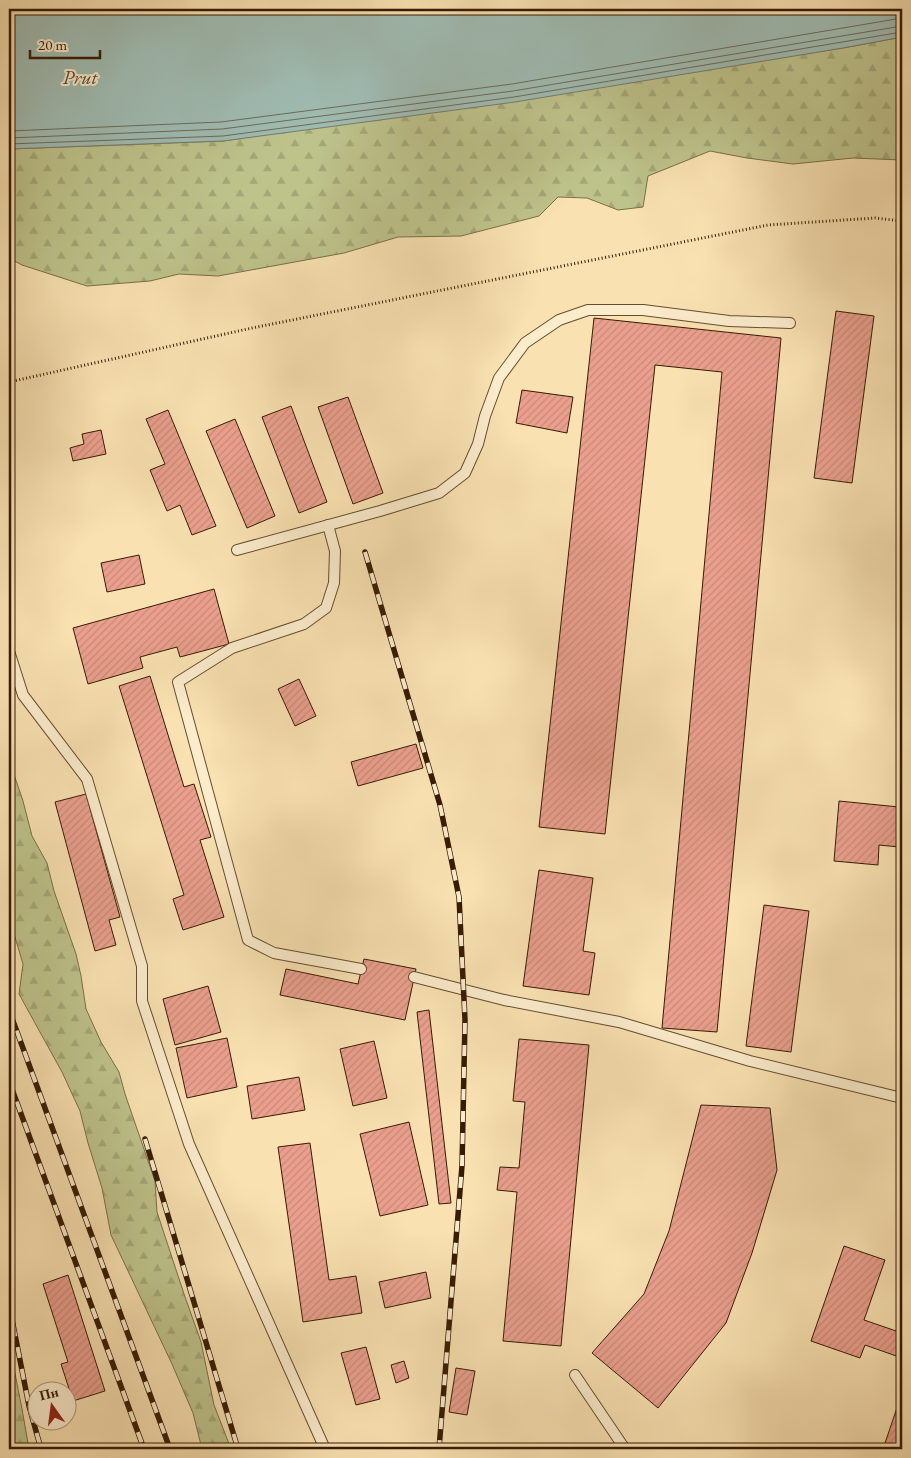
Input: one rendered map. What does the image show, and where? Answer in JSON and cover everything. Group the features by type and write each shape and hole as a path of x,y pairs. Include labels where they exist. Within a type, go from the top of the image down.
{"lane":[{"path":"237,550 438,493 465,473 478,444 485,416 499,378 525,343 559,320 588,310 634,310 729,321 790,323"},
{"path":"328,525 335,551 334,583 326,608 304,624 232,648 178,682 248,940 274,953 361,969"},
{"path":"9,651 22,695 87,779 142,966 142,1001 189,1144 325,1449"},
{"path":"414,977 504,1000 619,1022 750,1061 902,1098"},
{"path":"575,1375 626,1449"}],"path":[{"path":"9,382 252,328 768,225 875,218 902,221"}],"green space":[{"path":"902,37 902,160 853,158 793,164 710,151 648,176 643,207 618,210 587,198 558,197 539,216 461,236 398,237 344,253 218,276 179,274 150,281 87,286 22,265 9,258 9,149 223,141 843,48"},
{"path":"9,760 23,801 32,836 47,863 54,891 76,954 86,1009 101,1042 119,1072 155,1181 157,1212 201,1342 214,1405 231,1449 202,1449 193,1413 111,1235 102,1188 80,1111 62,1072 19,994 23,964 9,917"},
{"path":"9,1343 22,1409 29,1449 9,1449"}],"water":[{"name":"Prut","path":"9,9 902,9 902,37 515,102 223,141 9,149"}],"building":[{"path":"836,311 874,316 852,483 814,478"},
{"path":"594,318 781,338 717,1032 662,1028 722,372 655,365 605,834 539,827"},
{"path":"522,390 573,397 567,433 516,423"},
{"path":"348,397 383,493 353,504 318,407"},
{"path":"291,406 327,502 299,513 262,417"},
{"path":"168,410 216,526 192,535 180,505 167,511 150,470 165,464 146,419"},
{"path":"235,419 275,516 247,528 206,431"},
{"path":"101,430 106,454 73,461 70,448 84,444 82,434"},
{"path":"139,555 145,584 107,592 101,563"},
{"path":"214,589 229,644 180,657 177,647 140,657 143,668 88,684 73,628"},
{"path":"150,676 184,787 194,784 211,837 200,840 224,917 183,930 173,899 184,895 119,686"},
{"path":"299,679 316,716 295,726 278,689"},
{"path":"416,744 423,768 358,786 351,762"},
{"path":"902,772 902,862 897,861 899,847 879,845 878,865 834,861 839,801 899,807"},
{"path":"86,794 120,917 109,920 116,945 95,951 55,802"},
{"path":"539,870 593,878 583,951 595,953 589,995 523,986"},
{"path":"764,905 809,911 791,1052 746,1046"},
{"path":"364,959 416,969 405,1020 280,995 286,969 358,984"},
{"path":"208,986 221,1032 175,1045 163,999"},
{"path":"429,1010 451,1203 439,1204 417,1012"},
{"path":"227,1038 237,1087 187,1098 176,1048"},
{"path":"519,1039 589,1045 561,1346 503,1341 517,1192 497,1190 500,1167 519,1168 525,1102 513,1101"},
{"path":"374,1041 387,1098 353,1106 340,1049"},
{"path":"299,1077 305,1110 252,1119 247,1086"},
{"path":"701,1105 770,1108 777,1170 752,1253 726,1323 658,1408 592,1353 644,1294 669,1231"},
{"path":"409,1122 428,1205 380,1216 360,1134"},
{"path":"310,1143 329,1280 356,1276 362,1313 303,1322 278,1147"},
{"path":"844,1246 885,1260 864,1320 902,1333 902,1358 865,1345 860,1358 811,1341"},
{"path":"426,1272 431,1298 385,1308 379,1282"},
{"path":"68,1275 105,1391 78,1399 78,1380 66,1380 61,1364 68,1362 43,1284"},
{"path":"366,1347 380,1399 356,1405 341,1353"},
{"path":"404,1361 409,1378 396,1383 391,1365"},
{"path":"456,1368 475,1371 467,1415 449,1412"},
{"path":"902,1393 902,1449 883,1449"}],"railway":[{"path":"365,552 440,805 459,897 465,1020 462,1166 439,1449"},
{"path":"9,1010 170,1449"},
{"path":"9,1081 144,1449"},
{"path":"145,1139 238,1449"},
{"path":"9,1304 29,1406 41,1449"}]}
